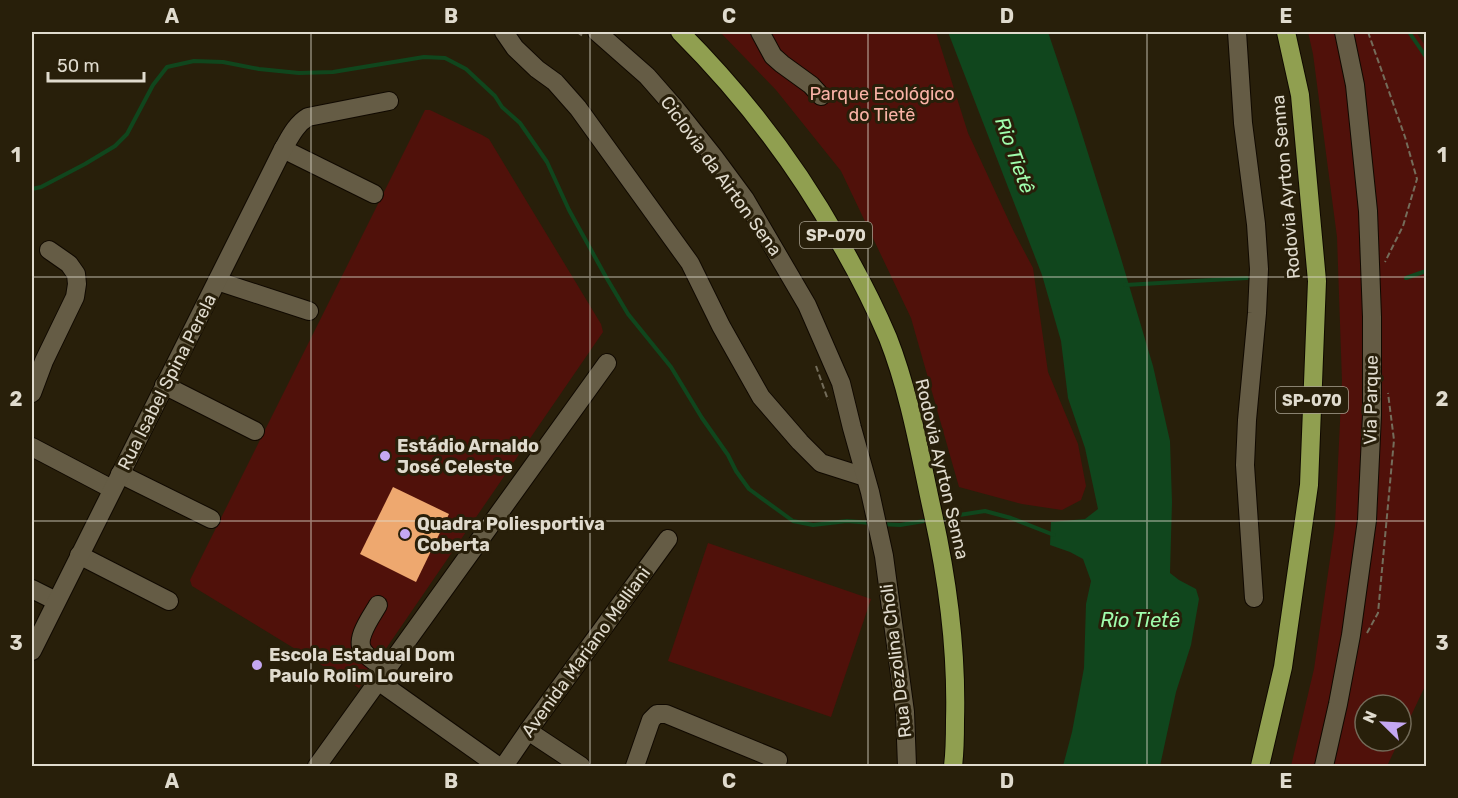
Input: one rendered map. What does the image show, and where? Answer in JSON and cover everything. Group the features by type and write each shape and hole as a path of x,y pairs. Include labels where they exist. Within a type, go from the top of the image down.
{"highway":[{"name":"Rodovia Ayrton Senna","path":"680,32 745,103 782,150 824,214 857,273 888,339 910,410 925,475 940,545 953,628 956,698 953,766"},
{"name":"Rodovia Ayrton Senna","path":"1260,766 1283,667 1309,485 1317,281 1300,95 1286,32"}],"street":[{"path":"504,32 515,48 555,82 578,108 690,263 721,326 761,397 821,463 868,485"},
{"path":"760,32 774,56 811,85 821,96"},
{"path":"1236,32 1243,123 1256,224 1259,269 1245,465 1254,598"},
{"name":"Via Parque","path":"1324,766 1338,704 1354,612 1366,520 1372,415 1372,317 1368,211 1355,86 1344,32"},
{"name":"Rua Dezolina Choli","path":"593,36 647,76 675,108 745,199 807,305 842,383 884,556 905,712 907,766"},
{"name":"Rua Isabel Spina Perela","path":"32,651 295,129 302,120 308,117 389,101"},
{"path":"283,149 374,194"},
{"path":"32,393 44,361 75,297 77,284 76,274 69,264 49,250"},
{"path":"217,281 309,311"},
{"path":"317,766 607,363"},
{"path":"164,386 255,430"},
{"path":"32,447 211,519"},
{"name":"Avenida Mariano Melliani","path":"504,766 668,539"},
{"path":"79,555 170,601"},
{"path":"32,589 56,601"},
{"path":"378,605 364,631 360,644 361,649 382,675 498,766"},
{"path":"635,766 651,720 657,714 666,714 778,760"},
{"path":"528,730 581,766"}],"path":[{"path":"577,32 593,36"},
{"path":"813,360 829,402"}],"green space":[{"name":"Parque Ecológico do Tietê","path":"720,32 936,32 968,133 1033,268 1048,372 1078,444 1086,486 1081,500 1062,510 1022,504 959,487 911,318 841,171 776,90"},
{"path":"1308,32 1416,32 1426,47 1426,684 1413,712 1413,693 1353,693 1353,753 1393,753 1387,766 1291,766 1314,669 1335,525 1342,381 1337,237 1313,54"},
{"name":"Estádio Arnaldo José Celeste","path":"425,110 430,110 489,139 601,324 603,332 359,688 192,586 190,580"},
{"path":"708,543 871,599 831,717 668,661"}],"water":[{"name":"Rio Tietê","path":"948,32 1048,32 1076,115 1153,366 1170,441 1172,502 1170,573 1196,589 1199,599 1191,645 1176,692 1160,766 1063,766 1084,668 1086,604 1091,581 1083,559 1050,545 1051,522 1085,519 1098,509 1085,448 1068,398 1061,341 1042,275"}],"building":[{"name":"Quadra Poliesportiva Coberta","path":"393,487 449,514 416,582 360,554"}],"waterway":[{"path":"1409,32 1426,57"},
{"path":"32,189 41,187 115,146 127,134 153,85 167,67 194,61 223,62 299,73 333,72 424,57 445,58 466,69 520,123 547,162 569,210 628,314 671,367 749,489 793,521 813,525 847,521 871,523"},
{"path":"1406,278 1426,271"},
{"path":"1125,285 1247,278"},
{"path":"940,518 985,511 1011,518 1054,535"},
{"path":"881,524 900,525 930,520"}],"place":[{"name":"Estádio Arnaldo José Celeste","path":"385,456"},
{"name":"Quadra Poliesportiva Coberta","path":"405,534"},
{"name":"Escola Estadual Dom Paulo Rolim Loureiro","path":"257,665"}]}
